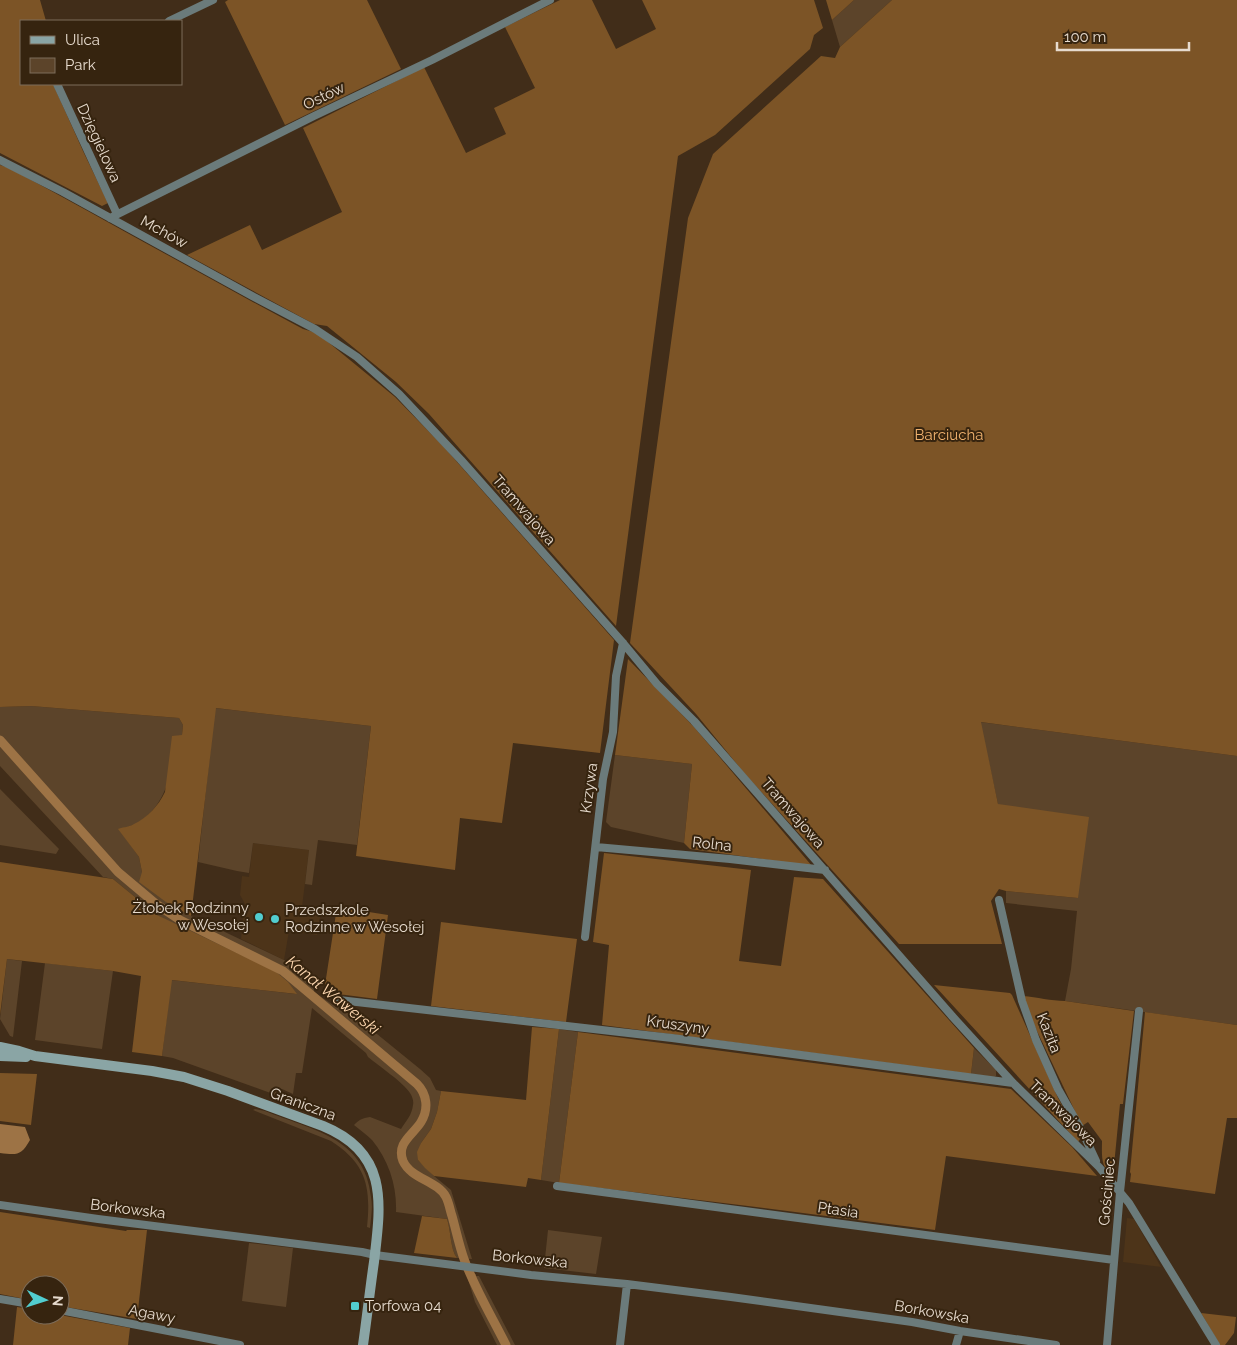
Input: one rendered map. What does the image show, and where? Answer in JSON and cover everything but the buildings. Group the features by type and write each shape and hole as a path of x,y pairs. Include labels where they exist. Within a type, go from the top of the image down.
{"street":[{"path":"171,20 213,0"},
{"name":"Ostów","path":"113,216 314,116 471,41 496,26 550,0"},
{"name":"Dzięgielowa","path":"57,85 113,216"},
{"name":"Mchów","path":"0,160 113,216 315,329"},
{"name":"Tramwajowa","path":"315,329 357,357 399,394 461,460 624,643 657,684 694,721 952,1016 1013,1083 1099,1167 1129,1203 1216,1345"},
{"name":"Krzywa","path":"585,937 603,780 613,732 616,676 624,643"},
{"name":"Rolna","path":"596,847 730,859 824,870"},
{"name":"Kazita","path":"999,900 1022,1001 1036,1040 1058,1089 1084,1133 1099,1167"},
{"name":"Kruszyny","path":"338,1000 672,1038 1013,1083"},
{"name":"Gościniec","path":"1108,1345 1120,1192 1139,1011"},
{"name":"Graniczna","path":"0,1047 35,1056 184,1077 338,1133 352,1143 370,1166 378,1191 379,1209 363,1345"},
{"name":"Graniczna","path":"0,1056 35,1056"},
{"name":"Ptasia","path":"557,1186 1114,1260"},
{"name":"Borkowska","path":"0,1205 375,1255 627,1284 912,1322 1056,1345"},
{"path":"620,1345 627,1284"},
{"path":"0,1298 20,1302"},
{"name":"Agawy","path":"70,1312 240,1345"},
{"path":"956,1345 960,1331"}],"shaded area":[{"path":"253,843 309,850 302,907 292,905 291,908 321,912 317,935 289,931 284,960 241,939 245,904 240,895 242,876 249,877"},
{"path":"0,1124 25,1127 30,1140 21,1152 15,1154 0,1153"},
{"path":"1127,1218 1134,1219 1161,1267 1123,1262"}],"green space":[{"path":"0,0 40,0 46,20 20,20 20,85 53,85 108,203 102,206 0,153"},
{"path":"228,0 367,0 401,69 285,125 225,2"},
{"path":"560,0 592,0 616,49 656,29 642,0 814,0 823,28 814,35 810,49 715,135 678,156 616,626 429,414 396,382 327,326 314,324 187,255 250,225 262,250 342,212 303,128 424,67 466,153 506,134 494,108 535,88 505,27"},
{"path":"826,0 854,0 832,20"},
{"path":"854,0 892,0 840,47 832,20"},
{"name":"Barciucha","path":"892,0 1237,0 1237,756 981,722 998,804 1089,817 1078,898 999,889 991,901 1002,944 899,944 745,774 696,714 630,643 688,218 713,154 821,56 835,58 840,47"},
{"path":"0,165 9,168 303,329 317,333 395,397 443,446 614,640 600,753 513,743 502,823 460,818 455,870 356,856 371,726 216,708 191,916 166,902 139,882 142,872 139,857 118,829 132,825 152,811 165,792 172,736 182,735 183,725 179,718 31,706 0,707"},
{"path":"628,659 694,727 812,866 690,849 684,843 692,764 615,755"},
{"path":"31,706 179,718 183,725 182,735 167,786 161,798 145,818 134,825 119,829 139,857 142,872 191,916 284,960 314,983 314,992 336,1007 345,1008 430,1078 436,1090 441,1091 437,1112 431,1129 421,1143 418,1160 451,1190 472,1259 457,1258 453,1250 447,1219 396,1212 391,1174 383,1156 372,1140 354,1125 370,1117 401,1129 411,1112 412,1097 402,1084 312,1008 302,1073 296,1073 293,1094 282,1089 277,1090 276,1095 173,1058 162,1056 171,980 296,994 157,915 113,879 103,877 0,766 0,707"},
{"path":"215,708 371,726 357,845 318,840 312,885 305,884 309,850 253,843 249,873 198,862"},
{"path":"980,722 1237,756 1237,1025 1065,1001 1071,969 1077,911 1006,903 1006,891 1078,898 998,804"},
{"path":"615,755 692,764 684,843 611,827 606,822"},
{"path":"0,789 59,849 56,854 0,845"},
{"path":"604,853 751,870 739,961 781,966 794,877 823,879 974,1048 971,1074 602,1025 609,945 593,942"},
{"path":"0,862 113,879 157,915 275,971 288,982 297,994 172,980 162,1056 132,1052 141,976 7,959 0,1015"},
{"path":"337,907 388,915 377,999 330,993 325,985"},
{"path":"441,922 577,939 566,1022 431,1006"},
{"path":"7,959 22,961 13,1037 10,1036 0,1019"},
{"path":"45,963 113,971 102,1049 35,1040"},
{"path":"934,985 1010,993 1012,995 1058,1098 1080,1139 1078,1142"},
{"path":"1023,996 1134,1011 1123,1104 1120,1104 1113,1176 1104,1165 1102,1141 1088,1122 1082,1126 1027,1010"},
{"path":"1145,1012 1237,1025 1237,1118 1227,1118 1215,1194 1130,1182"},
{"path":"532,1027 559,1029 541,1180 528,1178 526,1187 434,1176 418,1160 417,1152 431,1129 441,1091 526,1100"},
{"path":"559,1029 578,1032 559,1183 541,1180"},
{"path":"578,1032 1011,1089 1072,1147 1097,1176 946,1156 935,1230 559,1183"},
{"path":"974,1048 996,1070 996,1076 971,1074"},
{"path":"0,1073 37,1074 31,1125 0,1121"},
{"path":"255,1109 317,1131 347,1148 358,1161 367,1177 372,1201 370,1228 367,1227 367,1189 359,1168 352,1159 331,1141 253,1110"},
{"path":"0,1212 126,1231 147,1230 137,1319 70,1308 70,1275 20,1275 20,1298 0,1294"},
{"path":"422,1216 447,1219 453,1250 457,1258 414,1253"},
{"path":"548,1230 602,1237 596,1274 544,1268"},
{"path":"249,1243 293,1248 286,1307 242,1301"},
{"path":"466,1273 479,1276 515,1345 497,1345 475,1302"},
{"path":"17,1307 20,1307 20,1325 70,1325 70,1317 130,1328 128,1345 13,1345"},
{"path":"1201,1313 1236,1317 1234,1333 1225,1345 1220,1345"}],"waterway":[{"name":"Kanał Wawerski","path":"0,740 118,872 156,904 180,920 283,971 417,1084 425,1097 426,1107 424,1117 404,1144 401,1155 403,1161 412,1172 437,1187 446,1197 468,1270 506,1345"}],"place":[{"name":"Żłobek Rodzinny w Wesołej","path":"259,917"},
{"name":"Przedszkole Rodzinne w Wesołej","path":"275,919"},
{"name":"Torfowa 04","path":"355,1306"}]}
